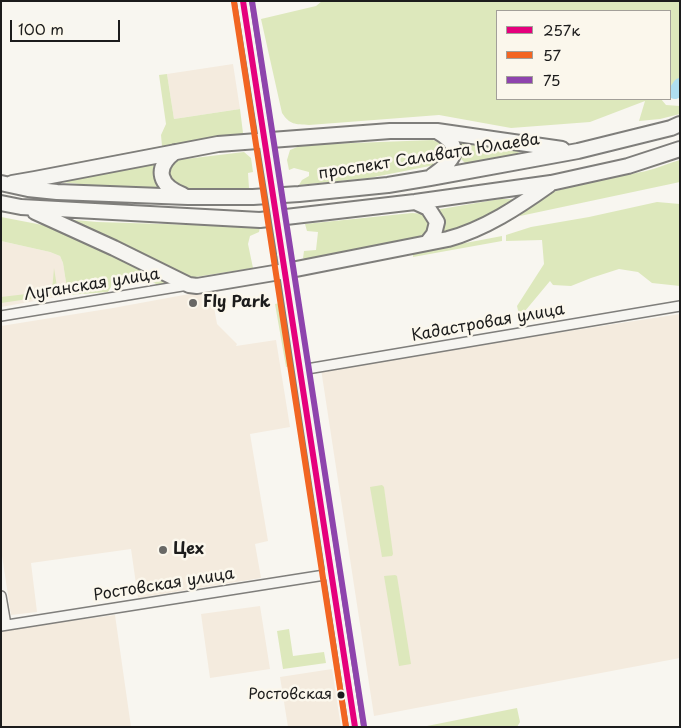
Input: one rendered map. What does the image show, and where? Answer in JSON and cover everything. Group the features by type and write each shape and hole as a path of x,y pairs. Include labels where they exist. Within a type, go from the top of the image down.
{"main road":[{"path":"243,1 355,727"},
{"name":"проспект Салавата Юлаева","path":"2,183 28,190 188,197 253,197 298,194 388,185 578,151 671,128 680,124"},
{"path":"2,183 35,179 218,144 390,131 437,131 578,151"},
{"path":"430,178 450,162 454,153 450,141 437,131"},
{"path":"1,203 21,207 260,220 551,184 628,166 680,149"},
{"path":"174,152 164,162 162,174 166,185 170,189 188,197"},
{"path":"21,207 74,228 188,285 197,286 286,271 467,234 523,203 551,184"},
{"path":"416,202 428,208 437,222 434,234 427,243"}],"street":[{"name":"Луганская улица","path":"1,316 188,285"},
{"name":"Кадастровая улица","path":"301,370 680,306"},
{"name":"Ростовская улица","path":"3,626 331,574"},
{"path":"1,596 3,626"}],"shaded area":[{"path":"233,64 240,109 174,119 167,74"},
{"path":"1,241 60,256 63,263 68,295 1,307"},
{"path":"211,290 217,324 237,344 236,346 276,340 290,427 250,434 268,541 255,544 261,578 138,598 131,549 31,563 37,612 11,615 1,549 1,326"},
{"path":"680,314 680,658 374,716 321,369"},
{"path":"260,606 270,669 210,678 201,614"},
{"path":"115,615 131,727 1,727 1,630"},
{"path":"332,669 341,727 288,727 280,677"}],"green space":[{"path":"322,1 680,1 680,87 671,91 671,10 496,10 496,100 662,100 666,105 680,106 680,114 660,119 639,121 645,101 590,122 511,128 439,115 309,125 293,123 282,113 261,19 316,6"},
{"path":"167,74 174,119 240,109 243,133 240,137 46,171 58,166 162,146 161,135 166,124 159,75"},
{"path":"433,140 443,145 448,154 440,164 369,178 299,185 302,180 309,176 309,172 294,168 289,170 287,160 290,150 302,145"},
{"path":"459,140 518,151 519,154 465,163 461,159 460,147 457,143"},
{"path":"244,152 251,158 253,172 248,173 249,188 178,188 169,182 168,168 177,160"},
{"path":"680,160 680,182 520,216 519,212 529,203 560,190 597,180 646,171"},
{"path":"158,164 160,185 158,188 120,188 60,182 61,180"},
{"path":"500,199 514,199 469,226 460,230 439,234 435,210"},
{"path":"657,202 680,204 680,286 652,283 638,272 619,269 571,286 553,285 550,281 525,311 525,327 522,328 517,306 544,264 542,240 506,241 506,235 531,227"},
{"path":"412,213 426,214 431,222 424,241 307,261 303,258 304,251 316,250 318,232 307,231 305,224"},
{"path":"1,217 53,227 176,284 159,286 147,279 125,278 112,280 108,292 68,295 63,263 60,256 1,241"},
{"path":"63,219 97,222 260,227 259,232 250,236 248,244 253,268 189,278"},
{"path":"502,236 502,241 413,257 413,253"},
{"path":"54,268 58,293 56,295 1,303 1,297 52,291"},
{"path":"280,303 291,366 286,367 275,304"},
{"path":"382,485 384,487 393,554 392,556 382,557 370,487"},
{"path":"384,576 397,576 411,664 399,666"},
{"path":"289,629 293,656 324,652 326,663 283,669 277,631"},
{"path":"517,708 520,722 517,727 422,727"}],"waterway":[{"path":"675,92 680,85"}],"transit line":[{"name":"257к","path":"243,1 355,727"},
{"name":"75","path":"252,1 364,726"},
{"name":"57","path":"234,2 346,727"}],"place":[{"name":"Fly Park","path":"193,303"},
{"name":"Цех","path":"163,550"},
{"name":"Ростовская","path":"341,695"}]}
